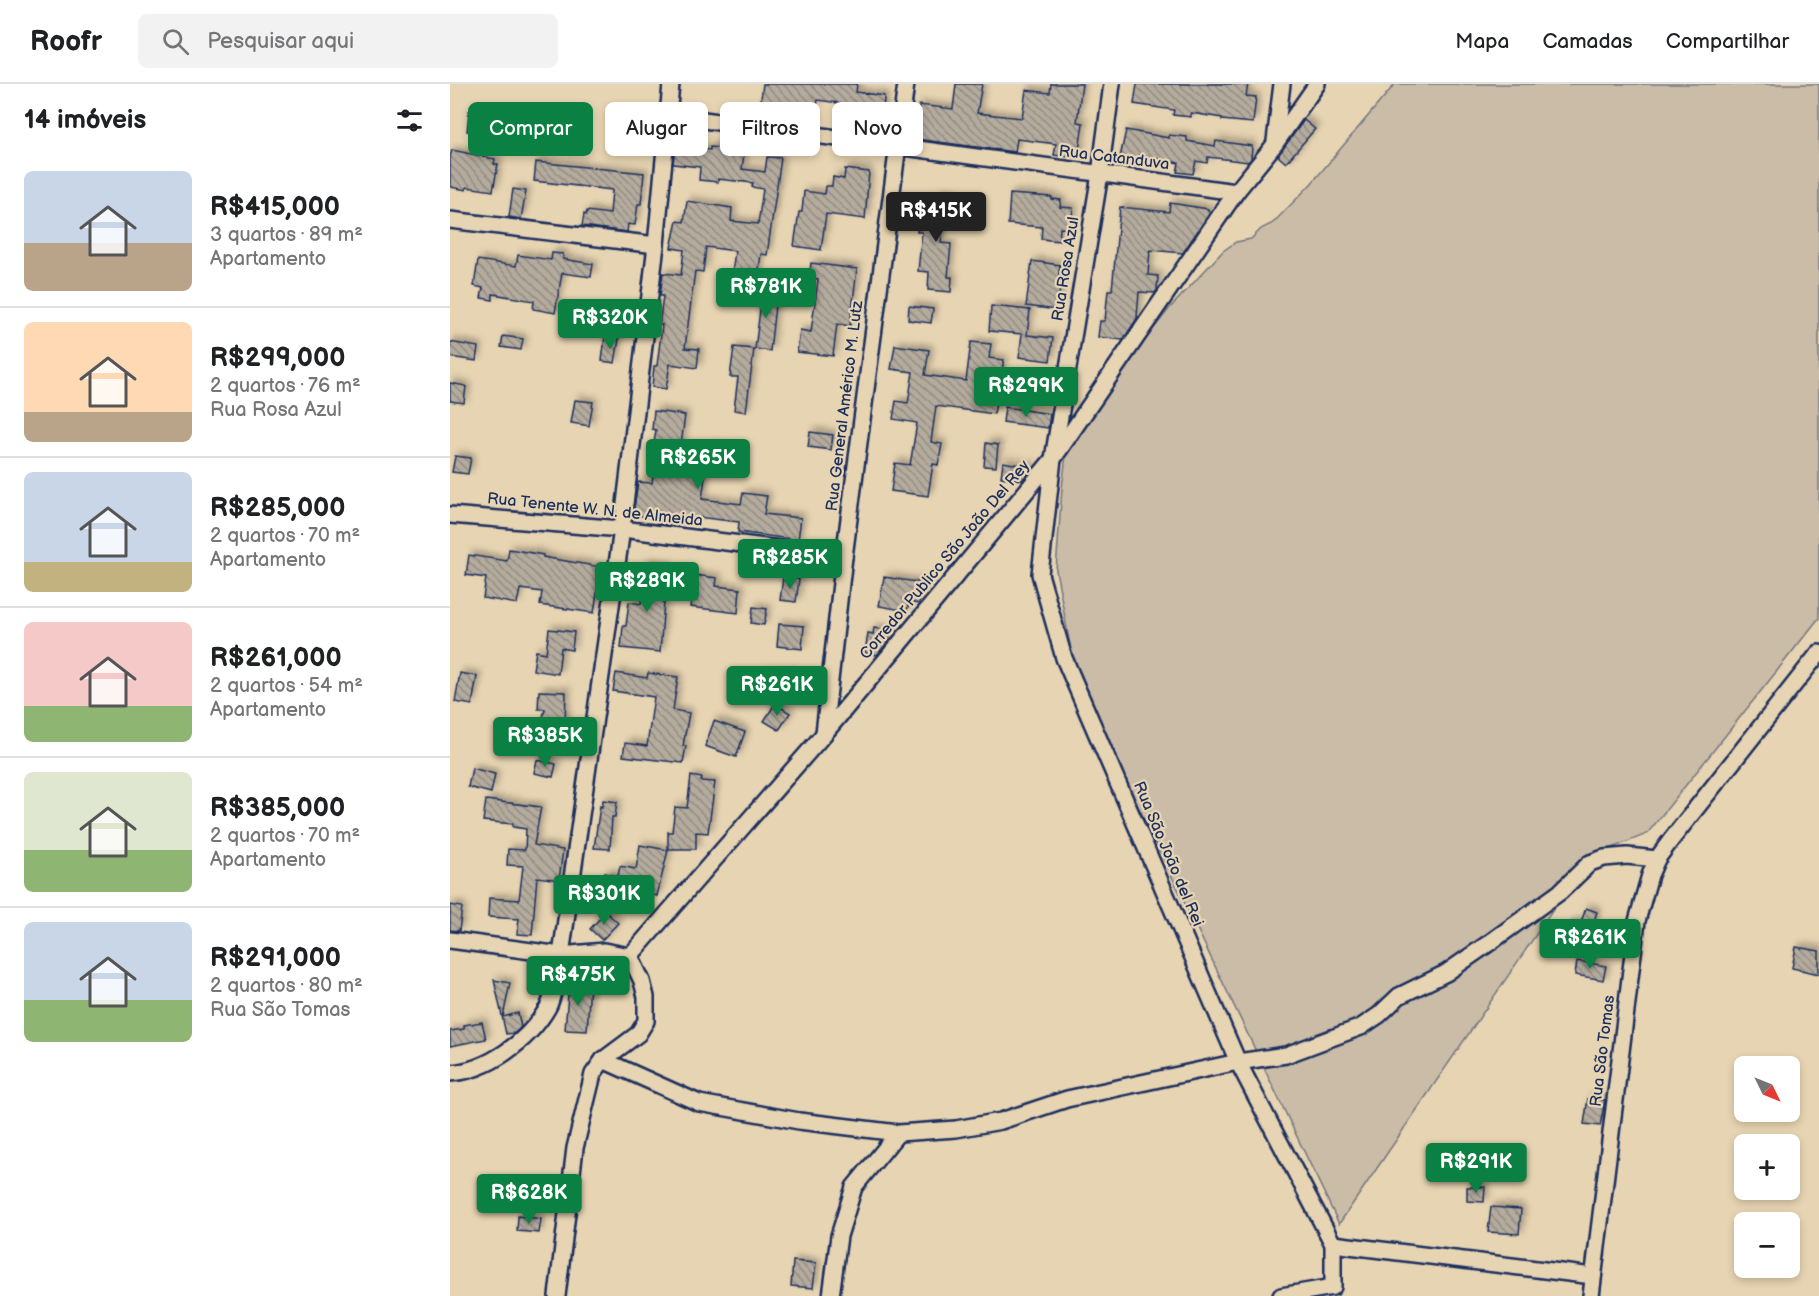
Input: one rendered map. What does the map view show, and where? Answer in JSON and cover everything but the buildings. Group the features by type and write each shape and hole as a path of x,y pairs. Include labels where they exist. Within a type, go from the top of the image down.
{"street":[{"path":"669,102 671,84"},
{"name":"Rua General Américo M. Lutz","path":"903,102 906,84"},
{"name":"Rua Rosa Azul","path":"1053,459 1100,174 1112,84"},
{"path":"1275,144 1282,84"},
{"path":"1275,144 1317,84"},
{"name":"Rua Catanduva","path":"708,122 832,138"},
{"name":"Corredor Publico São João Del Rey","path":"630,956 824,734 1053,459 1236,192 1275,144"},
{"name":"Rua Catanduva","path":"923,150 1236,192"},
{"path":"450,1073 464,1072 495,1059 528,1034 548,1007 561,955 622,528 656,245 664,156"},
{"name":"Rua General Américo M. Lutz","path":"824,734 844,557 896,156"},
{"path":"450,220 656,245"},
{"name":"Rua São João del Rei","path":"1053,459 1040,574 1064,658 1238,1062 1333,1244"},
{"name":"Rua Tenente W. N. de Almeida","path":"450,514 622,528 844,557"},
{"name":"Rua São Tomas","path":"1591,1296 1637,921 1650,875 1671,840 1819,653"},
{"path":"603,1060 699,1103 799,1121 898,1133 956,1129 1001,1121 1067,1099 1238,1062 1286,1055 1361,1028 1399,996 1446,973 1492,941 1560,892 1590,863 1604,858 1627,856 1657,860"},
{"path":"450,940 561,955 604,951 630,956 642,981 646,997 646,1021 638,1034 603,1060 593,1074 574,1148 557,1296"},
{"path":"831,1296 840,1236 854,1187 898,1133"},
{"path":"1281,1296 1333,1291 1333,1244 1593,1276"}],"shaded area":[{"path":"1395,84 1819,84 1819,618 1647,834 1589,857 1339,1224 1076,677 1056,570 1068,439 1169,309 1223,251 1236,242 1251,239 1261,229 1273,223 1311,184"}]}
